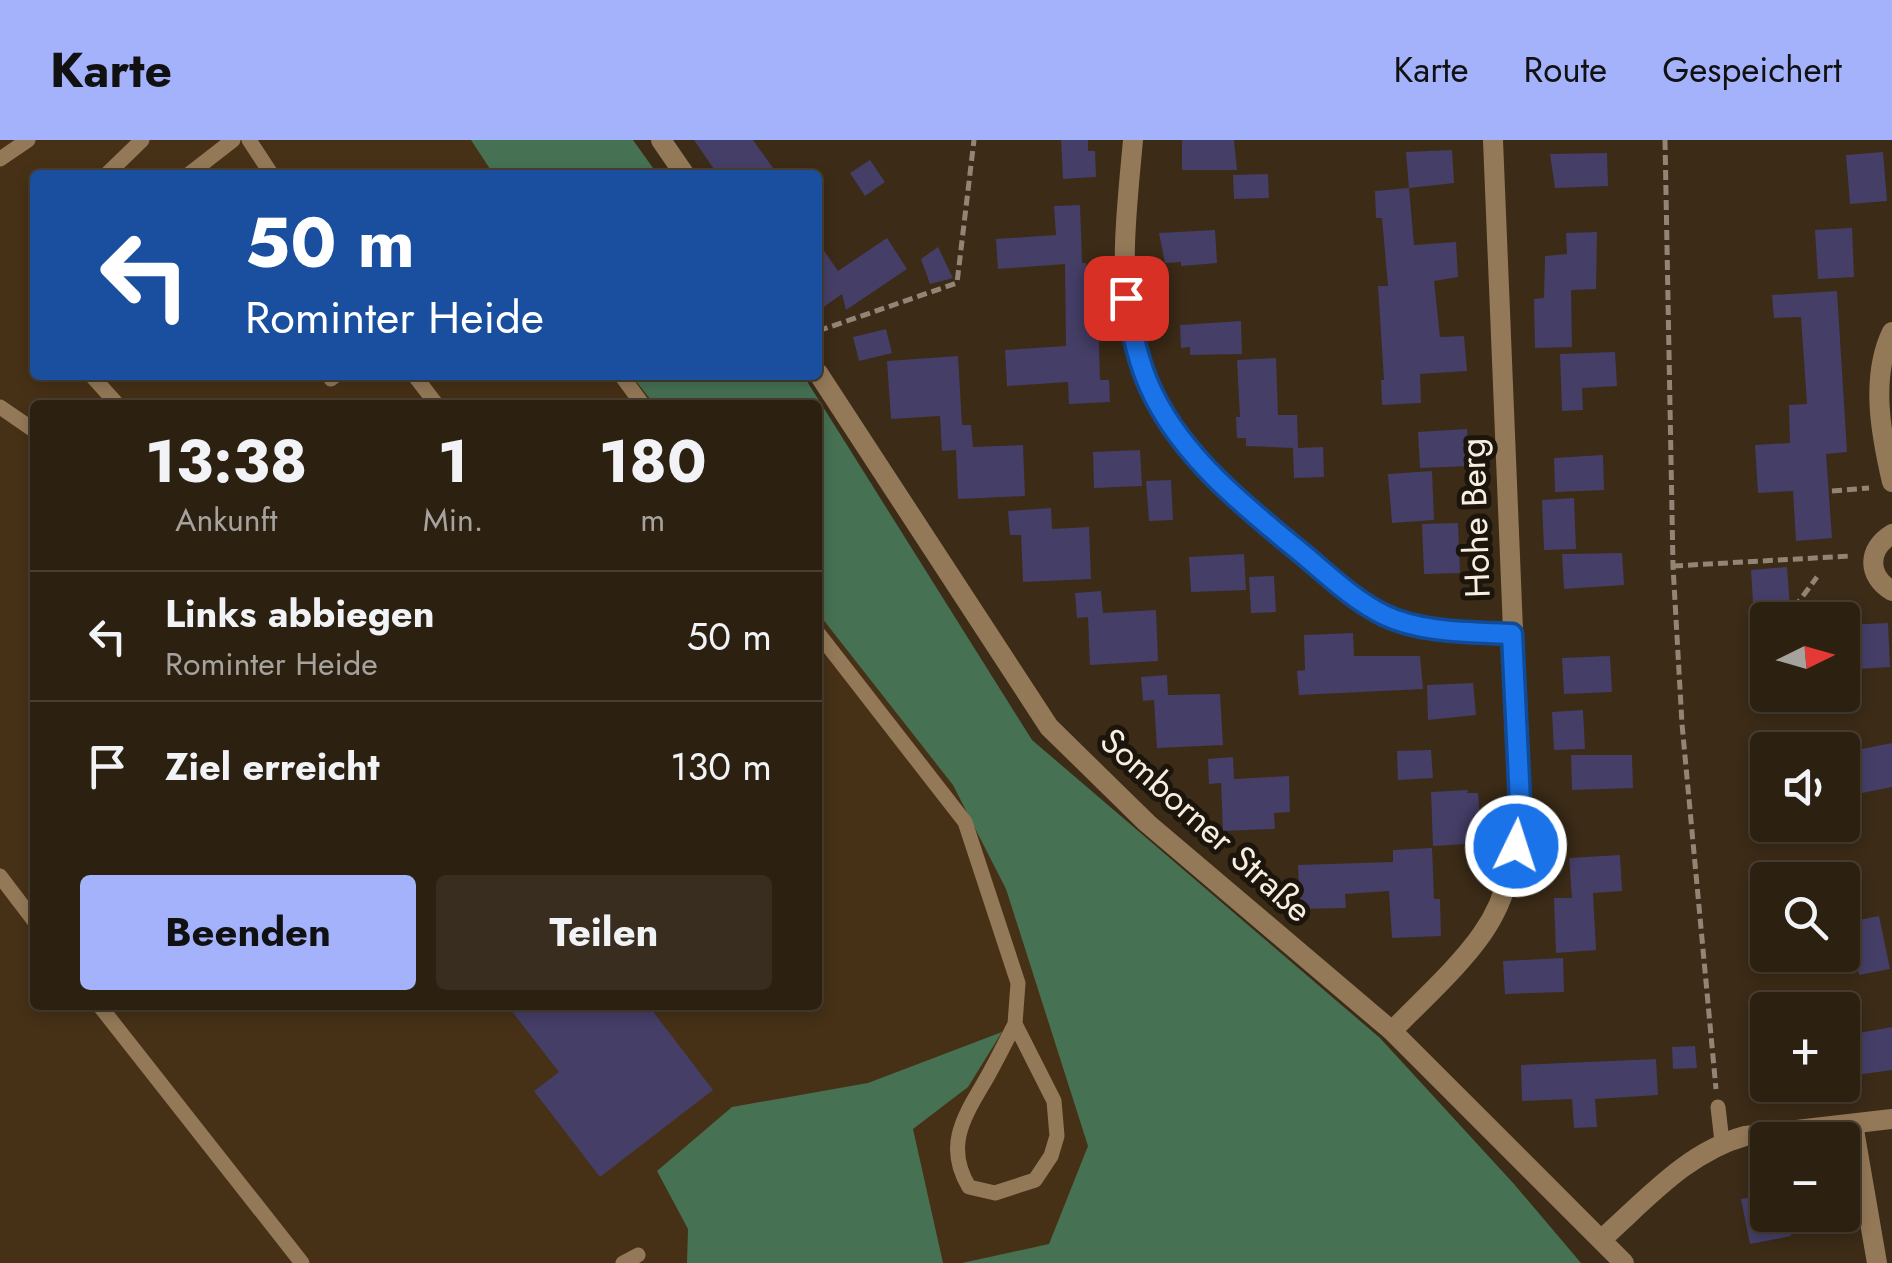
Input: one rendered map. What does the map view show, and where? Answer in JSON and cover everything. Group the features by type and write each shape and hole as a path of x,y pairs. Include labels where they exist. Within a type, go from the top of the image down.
{"street":[{"path":"660,140 681,170"},
{"path":"1133,140 1124,241 1126,298 1135,348 1178,436 1257,516 1352,595 1387,616 1440,629 1512,634"},
{"name":"Hohe Berg","path":"1392,1031 1482,934 1506,889 1516,846 1520,802 1494,140"},
{"path":"1884,485 1880,377 1892,332"},
{"name":"Somborner Straße","path":"822,380 1049,727 1147,823 1392,1031 1624,1263"},
{"path":"1892,534 1880,543 1872,567 1877,578 1892,591"},
{"path":"1860,1123 1892,1118"},
{"path":"1602,1239 1692,1160 1722,1142 1750,1135"},
{"path":"1860,1165 1877,1263"}],"lane":[{"path":"0,160 28,140"},
{"path":"111,170 142,140"},
{"path":"194,170 233,140"},
{"path":"249,140 269,170"},
{"path":"95,380 113,400"},
{"path":"418,380 433,400"},
{"path":"624,380 640,400"},
{"path":"0,408 30,427"},
{"path":"822,638 965,822 1018,982 1015,1024 962,1116 955,1148 960,1172 969,1187 995,1193 1035,1180 1051,1156 1057,1136 1054,1102 1015,1024"},
{"path":"0,876 30,915"},
{"path":"103,1010 302,1263"},
{"path":"1718,1107 1722,1142"}],"path":[{"path":"822,330 957,283 974,140"},
{"path":"1665,140 1673,566 1682,724 1715,1080"},
{"path":"1832,491 1884,485"},
{"path":"1673,566 1873,555"},
{"path":"1798,602 1816,577"}],"shaded area":[{"path":"0,140 633,140 654,170 30,170 30,380 806,380 819,400 30,400 30,1010 822,1010 822,405 1032,740 1380,1038 1581,1263 0,1263"}],"green space":[{"path":"471,140 633,140 654,170 491,170"},
{"path":"635,380 806,380 819,400 651,400"},
{"path":"822,405 1032,740 1380,1038 1581,1263 962,1263 1049,1244 1088,1146 1006,889 953,785 822,618"},
{"path":"1002,1032 968,1087 913,1129 943,1263 687,1263 688,1229 657,1171 732,1107 868,1083"}],"building":[{"path":"694,140 753,140 774,170 715,170"},
{"path":"1061,140 1088,140 1088,151 1095,151 1096,177 1063,179"},
{"path":"1182,140 1234,140 1237,170 1182,170"},
{"path":"1452,150 1454,183 1409,188 1406,152"},
{"path":"1883,152 1887,201 1850,204 1846,155"},
{"path":"1607,153 1608,186 1555,188 1550,154"},
{"path":"870,160 885,182 865,196 850,173"},
{"path":"1268,174 1269,198 1234,199 1233,175"},
{"path":"1409,188 1414,245 1456,242 1458,277 1434,281 1440,337 1464,336 1467,371 1420,374 1421,403 1382,405 1378,286 1388,286 1382,218 1376,218 1375,191"},
{"path":"1080,205 1082,263 1086,263 1090,316 1098,315 1100,380 1109,380 1110,402 1069,404 1068,382 1007,386 1005,350 1066,346 1065,264 998,269 996,239 1056,235 1054,206"},
{"path":"1852,228 1854,277 1818,279 1815,230"},
{"path":"1215,230 1217,263 1165,263 1159,233"},
{"path":"1597,232 1596,289 1571,290 1572,347 1535,348 1534,299 1544,298 1545,256 1567,254 1566,233"},
{"path":"887,238 907,269 846,310 842,294 822,308 822,248 838,271"},
{"path":"938,247 953,278 930,284 921,259"},
{"path":"1837,291 1847,452 1826,454 1832,538 1796,541 1793,491 1758,493 1755,445 1790,443 1789,405 1807,404 1801,317 1774,318 1772,295"},
{"path":"1241,321 1242,354 1190,355 1190,347 1181,348 1180,325"},
{"path":"886,329 892,353 859,361 853,337"},
{"path":"1615,352 1617,386 1582,388 1583,410 1562,411 1560,354"},
{"path":"958,356 962,425 971,425 973,447 1023,445 1025,496 958,499 956,450 942,451 940,416 891,419 887,361"},
{"path":"1276,358 1278,415 1297,415 1298,448 1323,447 1324,477 1294,478 1293,448 1246,446 1246,438 1237,438 1237,360"},
{"path":"1467,429 1469,466 1420,468 1418,432"},
{"path":"1140,450 1142,486 1094,488 1093,452"},
{"path":"1603,455 1604,490 1555,492 1554,458"},
{"path":"1432,471 1434,520 1392,523 1388,474"},
{"path":"1171,480 1173,520 1149,521 1146,481"},
{"path":"1574,498 1576,549 1544,550 1542,500"},
{"path":"1051,508 1052,529 1089,527 1091,579 1023,582 1021,535 1010,535 1008,511"},
{"path":"1458,523 1460,573 1424,574 1422,524"},
{"path":"1622,553 1624,585 1564,589 1562,554"},
{"path":"1244,554 1246,590 1191,592 1189,557"},
{"path":"1787,567 1790,602 1753,602 1751,570"},
{"path":"1274,576 1276,612 1251,613 1249,577"},
{"path":"1101,591 1103,613 1156,610 1158,661 1090,665 1088,617 1077,618 1075,593"},
{"path":"1888,623 1890,667 1860,669 1860,624"},
{"path":"1353,633 1354,656 1420,656 1423,689 1299,695 1297,671 1305,670 1304,635"},
{"path":"1610,656 1612,692 1564,694 1562,658"},
{"path":"1167,675 1168,695 1220,694 1223,745 1157,748 1154,700 1143,701 1141,677"},
{"path":"1473,683 1476,715 1428,720 1427,685"},
{"path":"1583,710 1585,749 1554,750 1552,712"},
{"path":"1892,743 1892,787 1860,793 1860,749"},
{"path":"1431,750 1433,778 1398,780 1397,751"},
{"path":"1571,755 1632,755 1633,788 1572,790"},
{"path":"1233,757 1234,779 1289,776 1290,812 1274,813 1275,829 1223,831 1221,783 1209,784 1208,759"},
{"path":"1468,790 1467,793 1478,793 1482,843 1433,846 1431,792"},
{"path":"1432,848 1434,899 1440,899 1441,936 1392,938 1389,891 1345,894 1346,908 1300,909 1298,865 1393,862 1393,850"},
{"path":"1620,855 1622,891 1593,893 1596,950 1556,953 1554,898 1572,898 1569,858"},
{"path":"1879,916 1890,969 1859,975 1860,920"},
{"path":"1563,958 1564,992 1505,994 1503,961"},
{"path":"511,1010 652,1010 713,1090 600,1177 534,1091 559,1072"},
{"path":"1892,1027 1892,1070 1860,1074 1860,1033"},
{"path":"1695,1046 1697,1068 1673,1069 1672,1047"},
{"path":"1656,1059 1658,1095 1595,1099 1597,1127 1574,1128 1572,1099 1522,1101 1521,1065"},
{"path":"1750,1198 1750,1232 1790,1232 1791,1236 1750,1244 1741,1199"}],"route":[{"path":"1126,298 1135,348 1153,394 1178,436 1257,516 1352,595 1387,616 1440,629 1512,634 1520,802 1516,846"}]}
